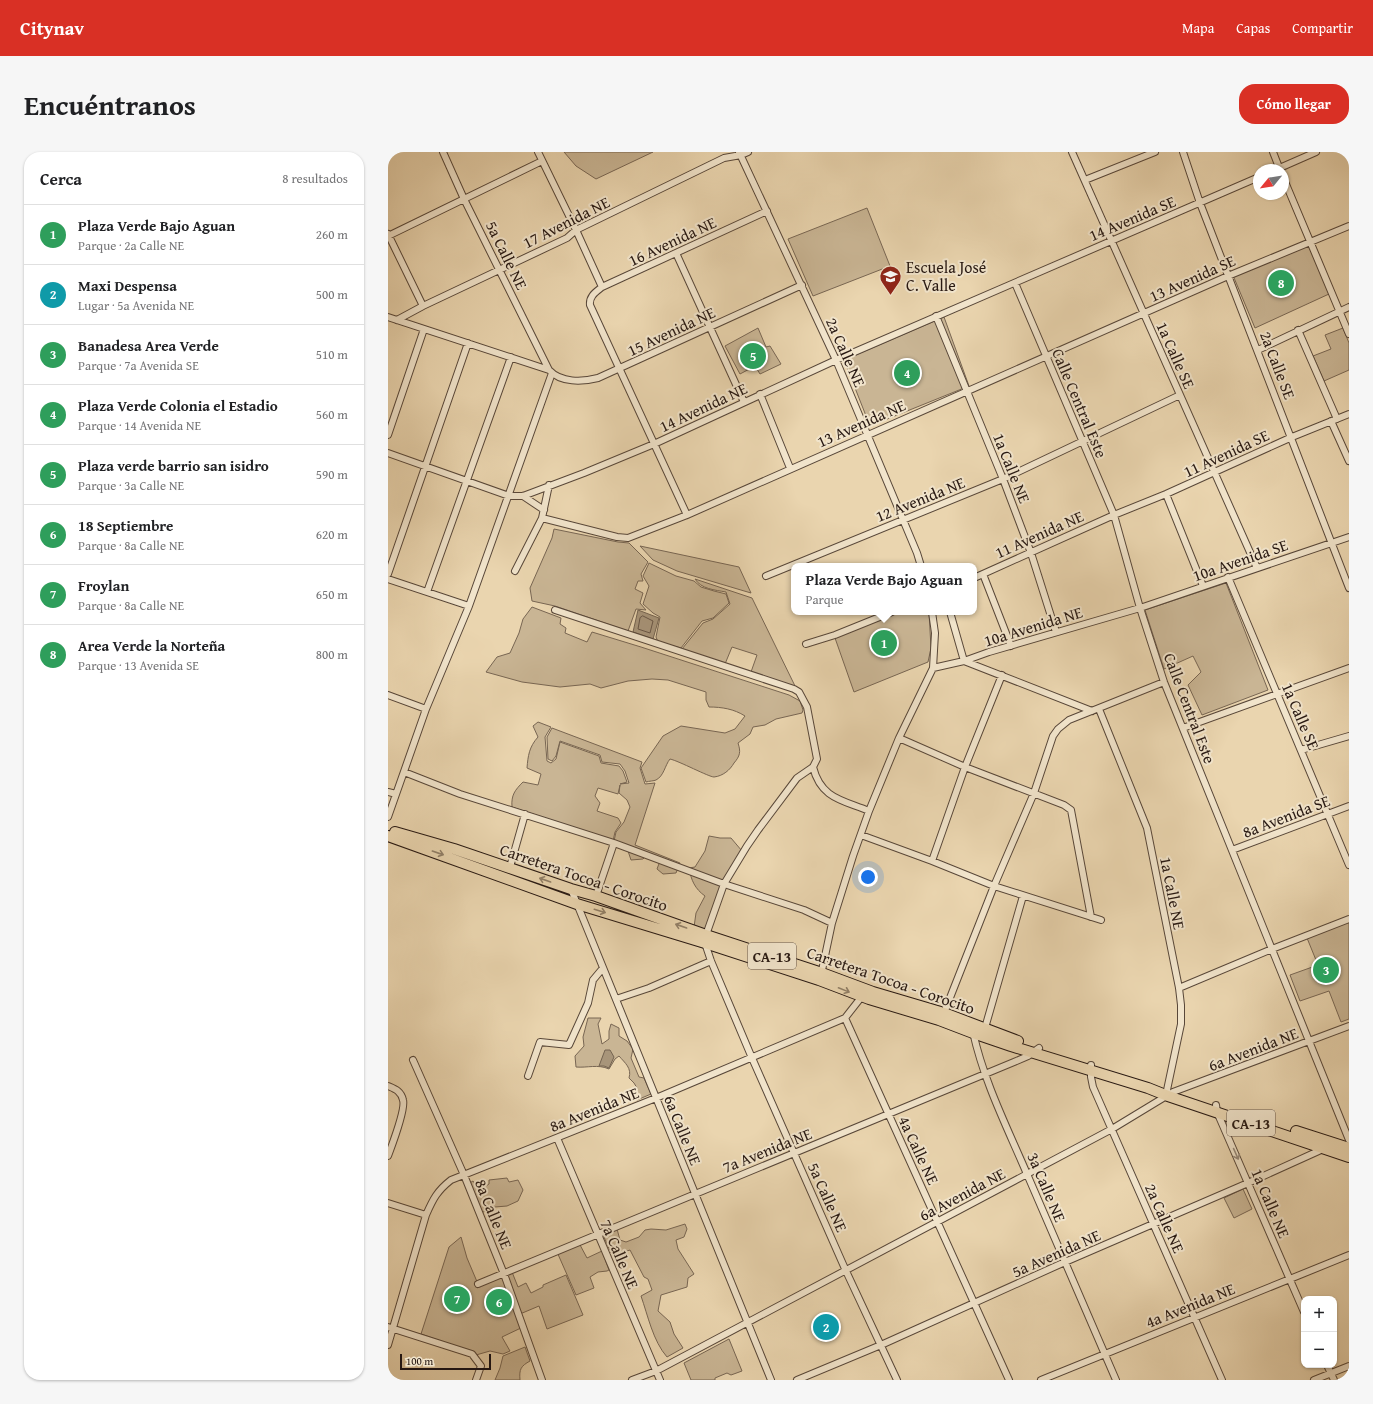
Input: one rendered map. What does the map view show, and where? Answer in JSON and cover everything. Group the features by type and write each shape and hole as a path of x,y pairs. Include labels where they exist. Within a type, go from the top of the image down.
{"main road":[{"name":"Carretera Tocoa - Corocito","path":"388,830 454,849 571,889 596,896 705,938 821,976 940,1020 973,1028 1091,1068 1123,1073 1154,1088 1169,1093"},
{"name":"Carretera Tocoa - Corocito","path":"388,836 577,904 705,938"},
{"name":"Carretera Tocoa - Corocito","path":"864,993 944,1013 973,1028 985,1028 1036,1050"},
{"name":"CA-13","path":"1169,1093 1349,1148"},
{"name":"CA-13","path":"1216,1108 1349,1157"}],"street":[{"name":"5a Calle NE","path":"443,152 464,199 550,371"},
{"path":"538,152 602,287"},
{"name":"17 Avenida NE","path":"397,320 423,306 567,238 576,230 724,158 748,152"},
{"name":"1a Calle SE","path":"1072,152 1257,568"},
{"path":"1085,180 1155,152"},
{"name":"2a Calle SE","path":"1183,152 1200,203 1292,437 1349,588"},
{"path":"1273,152 1277,164"},
{"path":"1289,164 1316,152"},
{"name":"2a Calle NE","path":"740,154 836,360 920,563"},
{"path":"423,306 388,235 542,161"},
{"name":"14 Avenida SE","path":"1015,283 1253,180"},
{"path":"1289,192 1349,334"},
{"name":"16 Avenida NE","path":"620,369 590,305 593,294 602,287 767,211"},
{"name":"13 Avenida SE","path":"1046,356 1310,241 1348,228"},
{"path":"676,253 744,402"},
{"name":"14 Avenida NE","path":"388,453 509,496 523,496 654,444 836,360 1015,283"},
{"name":"Calle Central Este","path":"1015,283 1114,515 1140,608 1164,682 1349,1138"},
{"name":"15 Avenida NE","path":"388,317 424,330 511,357 550,371 572,381 584,381 598,378 620,369 802,285"},
{"path":"1258,350 1349,307"},
{"name":"1a Calle NE","path":"936,316 1003,479 1031,553 1056,632"},
{"path":"388,436 424,330"},
{"path":"1298,330 1349,461"},
{"path":"388,574 468,343"},
{"name":"13 Avenida NE","path":"542,518 617,537 628,538 1046,356"},
{"path":"427,592 511,357"},
{"path":"620,369 686,514"},
{"path":"388,817 426,709 469,606 509,496 550,371"},
{"path":"760,394 790,468"},
{"name":"12 Avenida NE","path":"798,563 1003,479 1180,395"},
{"name":"11 Avenida SE","path":"1114,515 1166,494 1292,437 1349,414"},
{"path":"515,571 542,518 549,485"},
{"path":"1166,494 1203,586"},
{"path":"523,496 544,510"},
{"name":"11 Avenida NE","path":"977,577 1114,515"},
{"name":"10a Avenida SE","path":"1140,608 1349,537"},
{"name":"12 Avenida NE","path":"766,576 791,566"},
{"path":"983,574 1012,646"},
{"name":"1a Calle SE","path":"1228,577 1349,866"},
{"path":"388,579 469,606"},
{"name":"10a Avenida NE","path":"933,668 964,661 1056,632 1140,608"},
{"path":"555,610 794,689 803,700 808,714 817,760 813,767 797,778 758,830 724,884 705,938"},
{"path":"806,644 835,635 885,615"},
{"path":"821,976 832,923 846,876 869,810 899,738 933,668 935,633 932,615"},
{"path":"951,615 964,661 1092,711"},
{"path":"1183,728 1349,668"},
{"path":"932,861 965,767 1002,675"},
{"path":"944,1013 994,886 1034,793 1053,736 1058,729 1069,720 1164,682"},
{"path":"388,695 426,709"},
{"name":"1a Calle NE","path":"1099,709 1147,828 1179,988 1182,1005 1181,1024 1169,1093"},
{"path":"1301,750 1349,736"},
{"path":"899,738 965,767 1064,805 1071,810 1091,917"},
{"path":"813,767 820,786 832,796 869,810"},
{"path":"404,772 460,794 614,843 724,884 804,910 832,923"},
{"path":"388,792 396,794"},
{"name":"8a Avenida SE","path":"1232,850 1349,806"},
{"path":"510,868 525,814"},
{"path":"861,835 994,886 1102,920"},
{"path":"596,896 614,843"},
{"name":"6a Calle NE","path":"571,889 771,1380"},
{"path":"985,1028 1023,896"},
{"path":"1179,988 1349,919"},
{"name":"5a Calle NE","path":"705,938 710,961 752,1058 846,1271 897,1380"},
{"path":"616,999 649,988 710,961"},
{"path":"528,1076 540,1042 569,1045 588,1004 593,980 603,968"},
{"path":"845,1018 864,993"},
{"name":"8a Avenida NE","path":"426,1215 434,1197 451,1180 656,1098 845,1018"},
{"name":"4a Calle NE","path":"845,1018 1009,1380"},
{"name":"6a Avenida NE","path":"632,1380 656,1371 938,1222 1112,1129 1169,1093 1349,1026"},
{"name":"3a Calle NE","path":"973,1028 985,1074 1003,1120 1116,1380"},
{"name":"7a Avenida NE","path":"478,1284 889,1115 1014,1062 1036,1050"},
{"name":"8a Calle NE","path":"413,1060 464,1175 504,1274 542,1380"},
{"name":"2a Calle NE","path":"1091,1068 1093,1087 1222,1380"},
{"path":"388,1086 396,1089 402,1095 404,1106 388,1156"},
{"name":"1a Calle NE","path":"1216,1108 1301,1305"},
{"name":"7a Calle NE","path":"557,1138 660,1380"},
{"name":"5a Avenida NE","path":"797,1380 881,1345 1324,1148"},
{"path":"388,1203 426,1215 391,1328 388,1345"},
{"name":"4a Avenida NE","path":"1041,1380 1349,1255"},
{"path":"391,1328 472,1354 481,1366 476,1380"},
{"path":"1314,1380 1349,1366"},
{"path":"1328,1368 1334,1380"}],"shaded area":[{"path":"564,152 653,152 596,179 576,166"},
{"path":"867,208 890,266 813,296 788,239"},
{"path":"1309,241 1329,294 1255,328 1232,273"},
{"path":"944,317 969,386 870,426 844,360"},
{"path":"758,328 766,347 770,346 781,364 760,374 755,366 740,374 725,346"},
{"path":"1343,328 1349,343 1349,370 1324,381 1313,356 1331,349 1325,335"},
{"path":"554,529 629,543 648,562 641,574 643,581 638,581 635,589 643,593 640,603 646,610 636,609 628,631 555,606 532,601 530,588 552,538"},
{"path":"640,546 739,567 751,593 677,571 653,560"},
{"path":"649,563 676,576 694,581 701,587 726,594 729,603 713,618 702,621 681,648 658,642 656,637 660,617 643,604 649,586 643,576"},
{"path":"695,579 752,598 796,688 751,672 757,655 732,647 725,664 682,649 703,623 713,619 730,604 726,592 705,587"},
{"path":"1226,583 1268,690 1202,715 1188,685 1201,672 1193,656 1164,669 1145,610"},
{"path":"532,607 561,618 560,624 566,628 565,633 587,642 592,632 789,695 800,701 803,710 802,713 776,719 765,725 753,727 750,734 738,743 740,751 738,758 723,774 714,777 670,759 659,778 646,782 641,768 663,736 681,726 725,733 735,729 745,716 728,709 709,707 706,700 706,692 668,680 652,679 628,681 601,688 590,684 560,687 522,682 486,672 497,657 510,653 519,633 523,619"},
{"path":"886,615 929,615 931,648 928,662 854,692 835,638"},
{"path":"538,722 551,727 545,737 547,761 551,763 556,759 560,742 599,756 601,763 619,766 623,771 627,782 620,784 629,783 625,771 620,764 602,762 600,755 560,741 556,756 552,761 548,759 547,737 552,728 642,762 640,768 645,784 655,783 635,845 680,863 676,873 663,874 657,869 660,861 647,855 643,859 631,860 628,851 621,849 614,841 616,832 624,822 630,807 627,800 619,793 620,785 618,794 598,788 595,796 600,803 597,811 618,818 621,823 615,832 613,841 512,807 514,793 523,782 538,785 541,774 527,768 530,752 538,737 533,726"},
{"path":"709,836 731,838 742,851 723,885 704,932 694,927 696,913 705,896 694,884 689,868 695,867 705,851"},
{"path":"1349,922 1349,1019 1341,1022 1329,991 1300,1001 1290,975 1318,965 1307,938"},
{"path":"588,1018 601,1018 598,1024 602,1044 609,1039 611,1024 619,1028 619,1036 627,1041 633,1049 631,1058 639,1077 644,1078 651,1094 637,1100 630,1094 637,1088 629,1078 630,1071 619,1056 615,1059 609,1069 597,1066 576,1067 575,1056 584,1046 583,1037"},
{"path":"507,1178 509,1182 518,1180 523,1190 518,1201 507,1206 495,1207 481,1213 468,1184 473,1181 475,1184 479,1182 483,1188 489,1184 489,1180"},
{"path":"1243,1189 1252,1209 1234,1218 1224,1198"},
{"path":"685,1224 687,1229 684,1237 676,1240 678,1249 694,1274 688,1278 687,1287 661,1295 658,1311 670,1322 674,1334 683,1348 667,1357 654,1336 641,1296 652,1290 648,1279 644,1277 630,1250 621,1253 619,1251 611,1253 603,1235 617,1229 620,1240 626,1242 639,1237 645,1230 666,1230"},
{"path":"461,1237 467,1258 478,1284 504,1274 523,1327 502,1337 510,1351 503,1354 490,1351 476,1355 472,1352 421,1334 449,1247"},
{"path":"579,1243 587,1258 602,1251 609,1270 598,1272 590,1277 594,1288 576,1295 557,1252"},
{"path":"512,1272 518,1287 526,1283 531,1293 543,1287 543,1285 566,1275 583,1315 547,1329 539,1306 520,1314 506,1274"},
{"path":"729,1339 742,1371 731,1375 727,1373 715,1378 715,1380 691,1380 684,1363"},
{"path":"525,1347 530,1361 521,1368 520,1380 495,1380 503,1356"}],"water":[{"path":"638,610 659,618 653,639 633,632"},
{"path":"605,1050 610,1050 614,1057 609,1068 599,1066"}],"place":[{"name":"Area Verde la Norteña","path":"1281,283"},
{"name":"Escuela José C. Valle","path":"891,296"},
{"name":"Plaza verde barrio san isidro","path":"753,356"},
{"name":"Plaza Verde Colonia el Estadio","path":"907,373"},
{"name":"Plaza Verde Bajo Aguan","path":"884,643"},
{"name":"Banadesa Area Verde","path":"1326,970"},
{"name":"Froylan","path":"457,1299"},
{"name":"18 Septiembre","path":"499,1302"},
{"name":"Maxi Despensa","path":"826,1327"}]}
